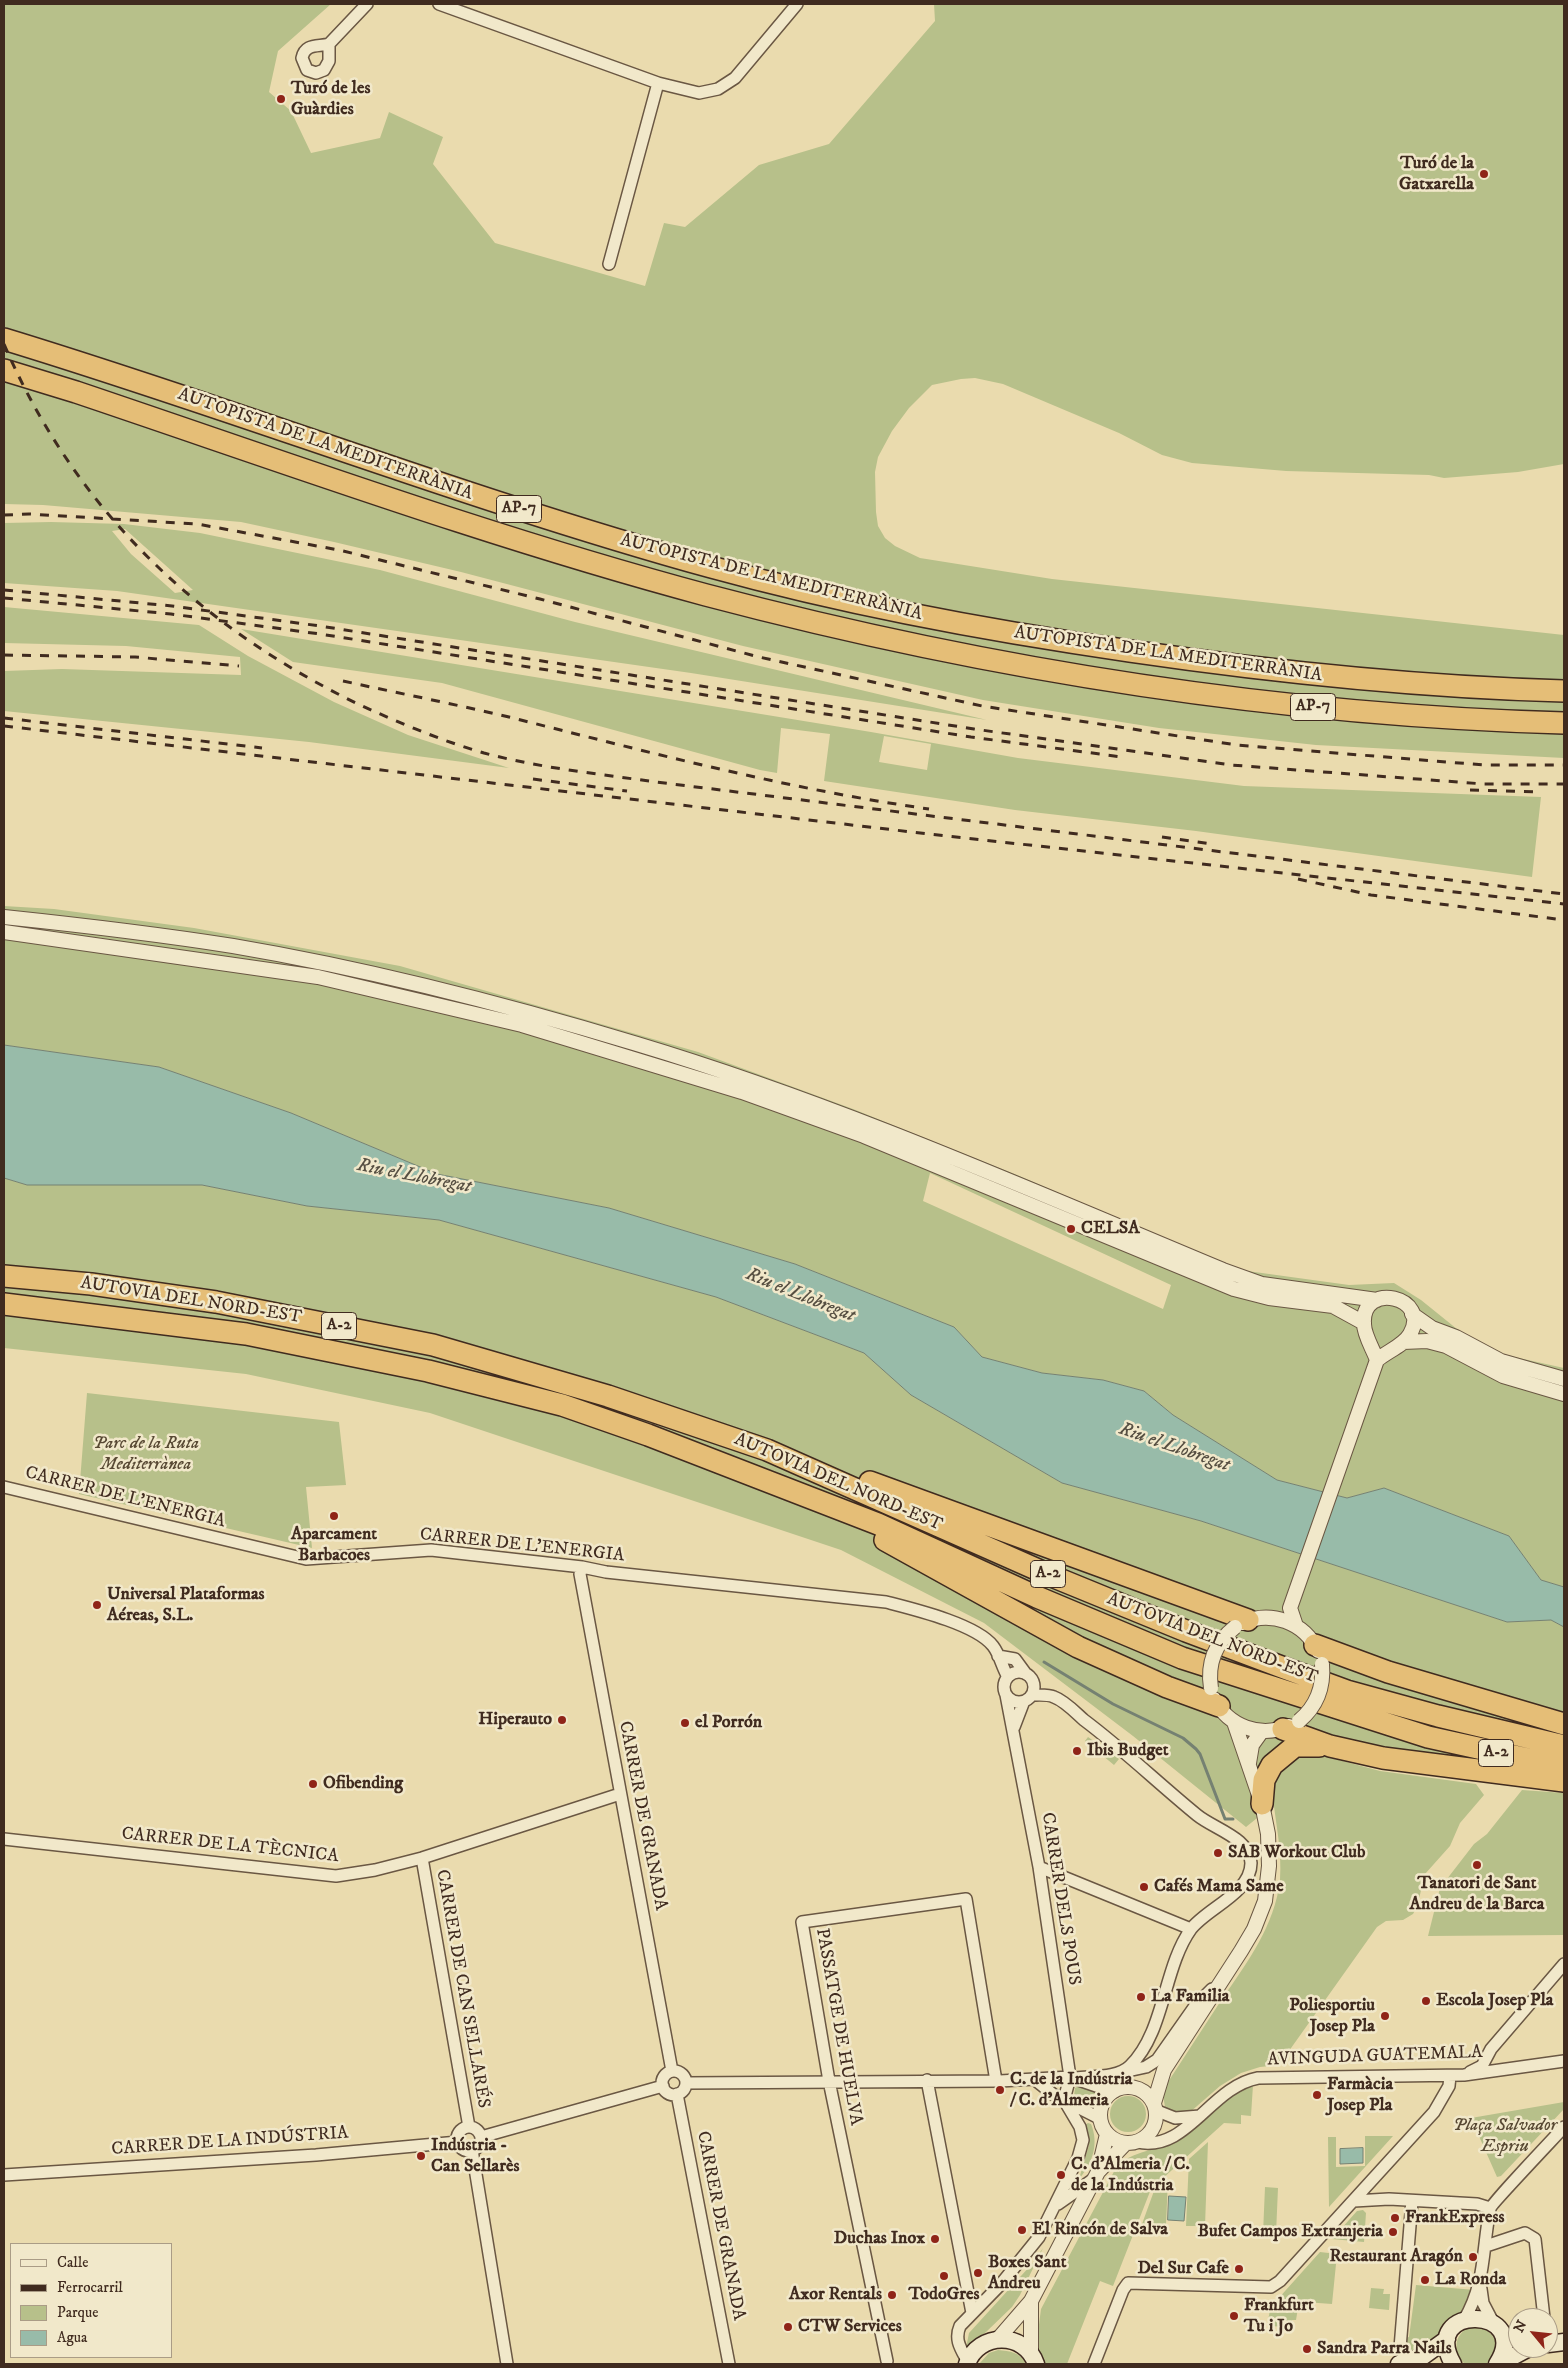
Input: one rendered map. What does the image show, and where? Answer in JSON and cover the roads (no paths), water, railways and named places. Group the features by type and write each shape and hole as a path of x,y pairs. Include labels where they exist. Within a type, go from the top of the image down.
{"highway":[{"name":"AUTOPISTA DE LA MEDITERRÀNIA","path":"4,339 562,524 714,567 882,608 1045,640 1219,664 1355,679 1564,691"},
{"name":"AUTOPISTA DE LA MEDITERRÀNIA","path":"4,370 564,554 695,592 847,630 1045,670 1208,695 1394,714 1564,723"},
{"name":"AUTOVIA DEL NORD-EST","path":"4,1276 91,1284 216,1302 433,1345 608,1396 767,1450 1054,1577 1287,1670 1347,1691 1564,1746"},
{"name":"AUTOVIA DEL NORD-EST","path":"4,1304 246,1334 428,1371 562,1406 648,1436 878,1524 1037,1597 1182,1658 1428,1737 1564,1767"},
{"path":"767,1450 876,1484 1241,1623"},
{"path":"815,1500 1078,1647 1167,1687 1215,1698"},
{"path":"1319,1655 1388,1672 1564,1724"},
{"path":"1291,1725 1330,1746"},
{"path":"1262,1804 1264,1780 1272,1765 1294,1746 1330,1746 1383,1758 1564,1781"}],"main road":[{"path":"1406,2363 1447,2339 1456,2324 1464,2320 1481,2318 1508,2334"},
{"path":"1498,2329 1504,2349 1498,2364"},
{"path":"968,2363 977,2349 985,2343 998,2339 1014,2341 1033,2359"},
{"path":"1447,2339 1447,2352 1453,2364"},
{"path":"1498,2364 1510,2358"}],"street":[{"path":"329,44 367,4"},
{"path":"440,4 658,83 699,93 708,92 727,84 742,72 797,4"},
{"path":"609,264 658,83"},
{"path":"4,918 78,925 234,946 391,978 640,1044 855,1118 1223,1270 1262,1284 1377,1300 1391,1297 1398,1298 1404,1302 1412,1314 1432,1328 1456,1337 1502,1361 1564,1379"},
{"path":"4,932 318,977 522,1024 742,1092 864,1136 1234,1289 1269,1298 1333,1306 1366,1330 1380,1345 1427,1341 1446,1346 1503,1376 1564,1394"},
{"path":"1377,1300 1366,1312 1366,1330 1377,1360"},
{"path":"1234,1722 1247,1728 1262,1731 1291,1725 1312,1708 1320,1692 1319,1655 1296,1626 1290,1608 1377,1360 1399,1344 1412,1330 1412,1314"},
{"name":"CARRER DE L'ENERGIA","path":"4,1487 306,1559 431,1550 582,1567 606,1572 886,1602 929,1612 979,1635 992,1645 1008,1677"},
{"name":"CARRER DE GRANADA","path":"582,1567 580,1574 672,2071"},
{"path":"1056,2206 1096,2175 1132,2142 1146,2137 1153,2128 1155,2106 1164,2070 1254,1929 1265,1901 1269,1866 1268,1834 1262,1804 1234,1722 1215,1698 1209,1669 1215,1649 1241,1623 1273,1618 1290,1608"},
{"path":"1273,1618 1296,1626"},
{"name":"CARRER DE L'ENERGIA","path":"998,1656 1015,1659 1026,1674"},
{"path":"1014,1727 1028,1698 1034,1685 1026,1674 1016,1673 1008,1677 1004,1685 1006,1695 1014,1701 1028,1698 1054,1696 1120,1747 1207,1823 1244,1845 1249,1852 1251,1865 1246,1878 1237,1890 1192,1929 1174,1968 1153,2029 1142,2052 1123,2072"},
{"name":"CARRER DELS POUS","path":"1006,1695 1010,1721 1014,1727 1039,1866 1073,2077"},
{"path":"1248,1764 1252,1745 1262,1731"},
{"name":"CARRER DE LA TÈCNICA","path":"4,1839 336,1876 375,1870 422,1858 620,1794"},
{"name":"CARRER DE CAN SELLARÉS","path":"422,1858 469,2127"},
{"path":"1039,1866 1192,1929"},
{"name":"PASSATGE DE HUELVA","path":"888,2361 829,2081 802,1922 966,1900 996,2080"},
{"path":"1485,2069 1491,2049 1564,1964"},
{"path":"686,2083 1034,2080 1123,2072 1146,2067 1157,2060 1195,2006 1220,1980"},
{"name":"AVINGUDA GUATEMALA","path":"1132,2142 1147,2144 1168,2139 1183,2132 1227,2090 1248,2080 1258,2078 1450,2076 1464,2075 1485,2069 1564,2061"},
{"path":"1135,2088 1164,2070"},
{"path":"672,2071 682,2074 686,2083 684,2090 677,2094 669,2093 663,2086 665,2076 672,2071"},
{"path":"1094,2364 1123,2290 1128,2283 1271,2287 1280,2281 1434,2112 1449,2086 1450,2076"},
{"path":"1073,2077 1114,2092"},
{"path":"1064,2100 1073,2077"},
{"path":"927,2080 972,2313"},
{"path":"1034,2080 1064,2100 1101,2120"},
{"path":"480,2137 663,2086"},
{"path":"1132,2142 1116,2140 1107,2134 1101,2120 1104,2102 1120,2088 1135,2088 1145,2092 1155,2106 1175,2118 1200,2116"},
{"name":"CARRER DE GRANADA","path":"677,2094 729,2364"},
{"path":"968,2363 959,2347 957,2333 960,2326 1027,2255 1056,2206 1078,2158 1084,2140 1080,2127 1064,2100"},
{"path":"469,2127 476,2130 480,2137 479,2146 472,2150 463,2148 458,2142 460,2133 469,2127"},
{"path":"1464,2320 1476,2298 1480,2285 1490,2208 1564,2127"},
{"path":"998,2339 1031,2301 1096,2175 1107,2134"},
{"name":"CARRER DE LA INDÚSTRIA","path":"4,2175 316,2155 458,2142"},
{"path":"472,2150 507,2364"},
{"path":"1375,2176 1376,2190 1389,2199"},
{"path":"1354,2202 1389,2199 1477,2204 1490,2208"},
{"path":"1406,2363 1400,2348 1412,2201"},
{"path":"1486,2246 1525,2233 1535,2239 1543,2308"},
{"path":"1480,2285 1483,2303 1498,2329"},
{"path":"1031,2301 1033,2359"}],"water":[{"name":"Riu el Llobregat","path":"4,1045 159,1067 291,1113 437,1174 609,1208 795,1264 954,1327 982,1357 1042,1373 1103,1380 1144,1391 1173,1415 1277,1480 1347,1498 1384,1488 1509,1536 1541,1580 1564,1587 1564,1627 1551,1620 1507,1622 1201,1521 1062,1483 911,1395 864,1353 716,1297 439,1220 307,1206 202,1185 27,1185 4,1178"},
{"path":"1363,2148 1363,2163 1340,2164 1340,2149"},
{"path":"1169,2196 1186,2197 1184,2221 1168,2220"}],"waterway":[{"path":"1044,1662 1113,1704 1183,1738 1200,1754 1225,1819 1233,1819"}],"railway":[{"path":"4,344 33,404 67,459 105,511 148,558 195,600 246,639 301,674 360,705 453,743 484,753 548,767 656,782 1564,894"},
{"path":"4,515 29,514 197,524 339,550 540,599 759,657 982,706 1237,745 1484,765 1564,765"},
{"path":"4,590 172,606 320,626 974,729 1231,765 1484,784 1564,784"},
{"path":"4,598 171,614 320,634 971,737 1122,757"},
{"path":"4,655 135,657 239,666"},
{"path":"343,681 509,717 770,780 876,801 929,809"},
{"path":"4,718 262,748"},
{"path":"4,726 929,834 1564,904"},
{"path":"533,779 627,791"},
{"path":"1470,790 1538,792"},
{"path":"1162,837 1212,844"},
{"path":"1298,879 1371,895 1564,920"}],"place":[{"name":"Turó de les Guàrdies","path":"281,99"},
{"name":"Turó de la Gatxarella","path":"1484,174"},
{"name":"CELSA","path":"1071,1229"},
{"name":"Aparcament Barbacoes","path":"334,1516"},
{"name":"Universal Plataformas Aéreas, S.L.","path":"97,1605"},
{"name":"Hiperauto","path":"562,1720"},
{"name":"el Porrón","path":"685,1723"},
{"name":"Ibis Budget","path":"1077,1751"},
{"name":"Ofibending","path":"313,1784"},
{"name":"SAB Workout Club","path":"1218,1853"},
{"name":"Tanatori de Sant Andreu de la Barca","path":"1477,1865"},
{"name":"Cafés Mama Same","path":"1144,1887"},
{"name":"La Familia","path":"1141,1997"},
{"name":"Escola Josep Pla","path":"1426,2001"},
{"name":"Poliesportiu Josep Pla","path":"1385,2016"},
{"name":"C. de la Indústria / C. d'Almeria","path":"1000,2090"},
{"name":"Farmàcia Josep Pla","path":"1317,2095"},
{"name":"Indústria - Can Sellarès","path":"421,2156"},
{"name":"C. d'Almeria / C. de la Indústria","path":"1061,2175"},
{"name":"FrankExpress","path":"1395,2218"},
{"name":"El Rincón de Salva","path":"1022,2230"},
{"name":"Bufet Campos Extranjeria","path":"1393,2232"},
{"name":"Duchas Inox","path":"935,2239"},
{"name":"Restaurant Aragón","path":"1473,2257"},
{"name":"Del Sur Cafe","path":"1239,2269"},
{"name":"Boxes Sant Andreu","path":"978,2273"},
{"name":"TodoGres","path":"944,2276"},
{"name":"La Ronda","path":"1425,2280"},
{"name":"Axor Rentals","path":"892,2295"},
{"name":"Frankfurt Tu i Jo","path":"1234,2316"},
{"name":"CTW Services","path":"788,2327"},
{"name":"Sandra Parra Nails","path":"1307,2349"}],"park label":[{"name":"Parc de la Ruta Mediterrànea","path":"146,1454"},
{"name":"Plaça Salvador Espriu","path":"1505,2136"}]}
